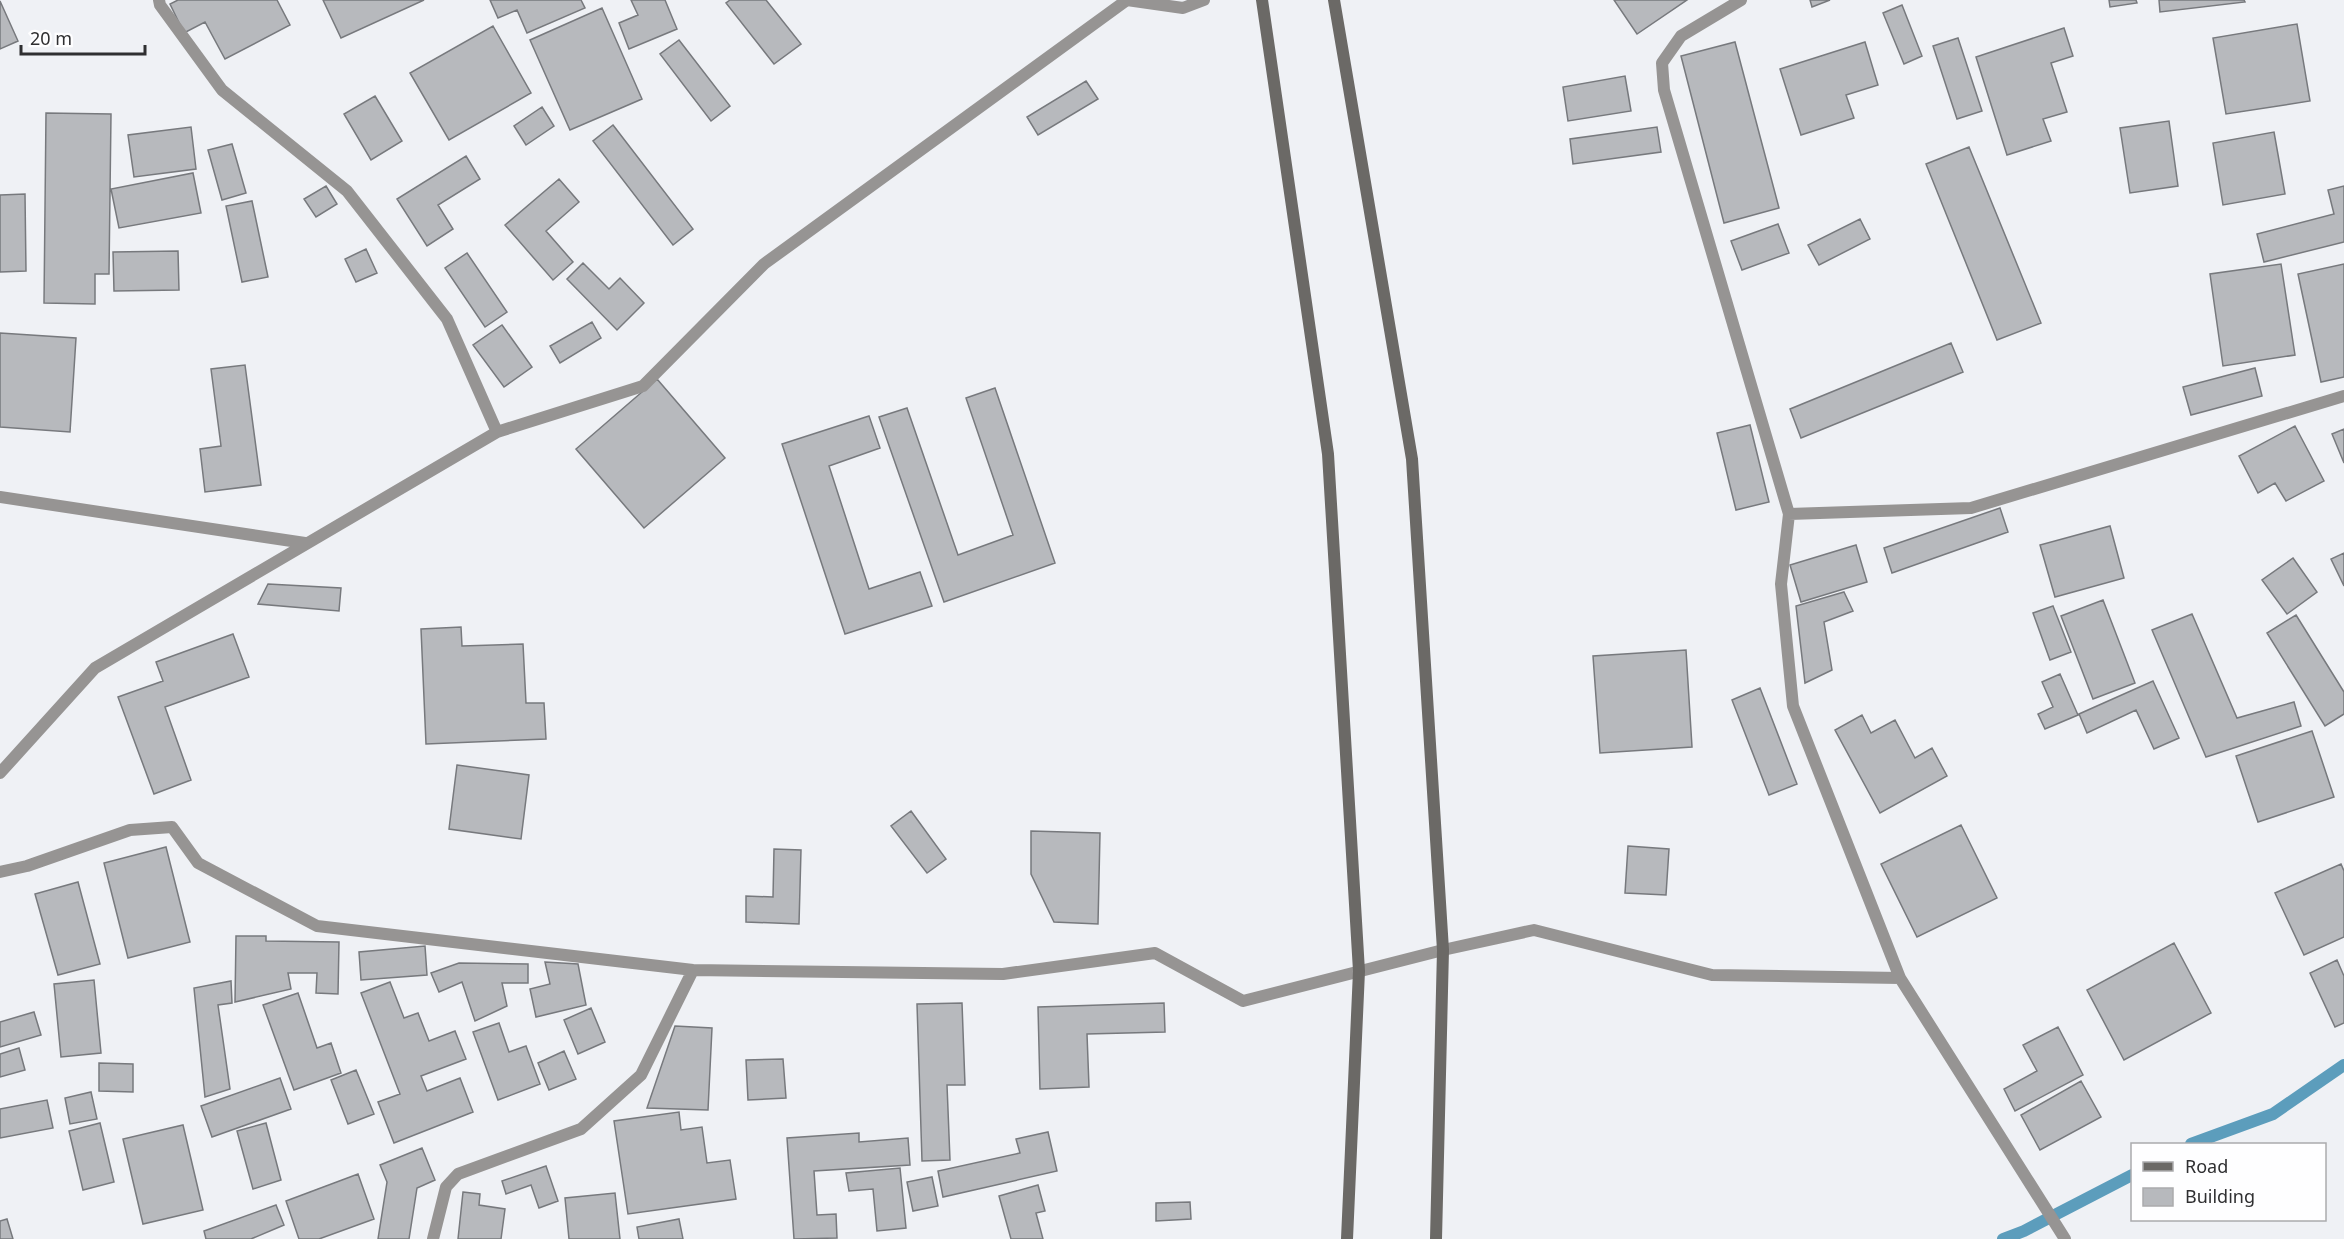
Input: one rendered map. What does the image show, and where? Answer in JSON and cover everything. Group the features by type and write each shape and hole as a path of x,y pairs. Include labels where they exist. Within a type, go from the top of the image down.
{"main road":[{"path":"1262,0 1328,454 1359,971 1347,1239"},
{"path":"1334,0 1412,459 1443,950 1436,1239"}],"street":[{"path":"159,0 160,5 222,90 347,190 447,319 497,432"},
{"path":"0,773 95,669 305,543 497,432 643,386 764,264 1127,0 1182,4 1204,0"},
{"path":"1741,0 1681,36 1662,63 1664,90 1789,514 1781,585 1793,706 1900,978 2065,1239"},
{"path":"1789,514 1971,508 2344,396"},
{"path":"0,497 305,543"},
{"path":"0,872 27,866 130,830 172,827 198,863 317,926 693,970 1003,974 1155,953 1243,1001 1443,950 1534,930 1712,975 1900,978"},
{"path":"433,1239 446,1187 458,1174 581,1129 641,1075 693,970"}],"building":[{"path":"178,0 277,0 290,25 225,59 205,22 184,33 170,4"},
{"path":"323,0 424,0 341,38"},
{"path":"490,0 581,0 585,8 527,33 517,10 498,18"},
{"path":"631,0 665,0 677,29 629,49 619,23 638,15"},
{"path":"730,0 766,0 801,44 774,64 726,3"},
{"path":"1614,0 1687,0 1637,34"},
{"path":"1810,0 1830,0 1812,7"},
{"path":"2109,0 2136,0 2137,3 2110,7"},
{"path":"2159,0 2244,0 2245,2 2160,12"},
{"path":"0,1 18,41 0,49"},
{"path":"1902,5 1922,56 1904,64 1883,13"},
{"path":"602,8 642,99 570,130 530,40"},
{"path":"2297,24 2310,101 2226,114 2213,38"},
{"path":"493,26 531,93 449,140 410,73"},
{"path":"2064,28 2073,56 2051,63 2067,112 2043,119 2051,141 2007,155 1976,57"},
{"path":"1958,38 1982,111 1957,119 1933,46"},
{"path":"679,40 730,106 711,121 660,54"},
{"path":"1735,42 1779,208 1724,223 1681,56"},
{"path":"1865,42 1878,85 1846,95 1854,118 1801,135 1780,69"},
{"path":"1625,76 1631,111 1568,121 1563,87"},
{"path":"1086,81 1098,99 1038,135 1027,117"},
{"path":"375,96 402,141 371,160 344,114"},
{"path":"542,107 554,126 526,145 514,126"},
{"path":"46,113 111,114 109,274 95,274 95,304 44,303"},
{"path":"2169,121 2178,186 2130,193 2120,128"},
{"path":"613,125 693,229 673,245 593,141"},
{"path":"191,127 196,169 134,177 128,135"},
{"path":"1657,127 1661,152 1573,164 1570,139"},
{"path":"2274,132 2285,194 2223,205 2213,143"},
{"path":"232,144 246,193 222,200 208,150"},
{"path":"1969,147 2041,323 1997,340 1926,164"},
{"path":"466,156 480,179 438,205 453,229 427,246 397,199"},
{"path":"193,173 201,213 119,228 111,189"},
{"path":"559,179 579,202 546,231 573,262 553,280 505,225"},
{"path":"326,186 337,204 316,217 304,199"},
{"path":"2344,186 2344,242 2264,262 2257,234 2334,214 2328,190"},
{"path":"25,194 26,271 0,272 0,195"},
{"path":"252,201 268,277 242,282 226,206"},
{"path":"1860,219 1870,239 1819,265 1808,245"},
{"path":"1778,224 1789,253 1742,270 1731,241"},
{"path":"366,249 377,273 356,282 345,259"},
{"path":"178,251 179,290 114,291 113,252"},
{"path":"467,253 507,312 485,327 445,268"},
{"path":"583,263 609,289 620,278 644,303 617,330 567,279"},
{"path":"2281,264 2295,355 2223,366 2210,274"},
{"path":"2344,264 2344,377 2321,382 2298,274"},
{"path":"592,322 601,338 560,363 550,346"},
{"path":"502,325 532,367 504,387 473,345"},
{"path":"0,333 76,338 70,432 0,427"},
{"path":"1951,343 1963,372 1801,438 1790,409"},
{"path":"245,365 261,485 205,492 200,449 221,446 211,369"},
{"path":"2255,368 2262,396 2191,415 2183,387"},
{"path":"657,379 725,458 644,528 576,449"},
{"path":"995,388 1055,563 944,602 879,417 907,408 958,555 1013,535 966,398"},
{"path":"869,416 880,448 829,466 869,589 920,572 932,606 845,634 782,444"},
{"path":"1750,425 1769,502 1736,510 1717,433"},
{"path":"2295,426 2324,481 2286,501 2275,483 2258,493 2239,456"},
{"path":"2344,429 2344,463 2332,434"},
{"path":"2000,508 2008,532 1892,573 1884,548"},
{"path":"2110,526 2124,578 2055,597 2040,545"},
{"path":"1856,545 1867,582 1801,602 1790,565"},
{"path":"2344,553 2344,586 2331,559"},
{"path":"2293,558 2317,592 2287,614 2262,580"},
{"path":"268,584 341,588 339,611 258,604"},
{"path":"1844,592 1853,611 1824,622 1832,670 1805,683 1796,606"},
{"path":"2103,600 2135,683 2093,699 2061,616"},
{"path":"2053,606 2071,652 2050,660 2033,613"},
{"path":"2192,614 2237,718 2294,702 2301,726 2206,757 2152,630"},
{"path":"2296,615 2344,692 2344,714 2325,726 2267,633"},
{"path":"461,627 462,646 523,644 526,703 544,703 546,739 426,744 421,629"},
{"path":"233,634 249,677 165,707 191,780 154,794 118,697 163,681 156,662"},
{"path":"1686,650 1692,747 1600,753 1593,656"},
{"path":"2060,674 2078,715 2045,729 2038,714 2053,707 2042,682"},
{"path":"2153,681 2179,738 2154,749 2136,710 2087,733 2079,714"},
{"path":"1760,688 1797,784 1769,795 1732,700"},
{"path":"1862,715 1871,733 1895,720 1915,758 1932,748 1947,776 1880,813 1835,730"},
{"path":"2312,731 2334,797 2258,822 2236,756"},
{"path":"457,765 529,775 521,839 449,829"},
{"path":"911,811 946,859 927,873 891,826"},
{"path":"1961,825 1997,898 1917,937 1881,864"},
{"path":"1031,831 1100,833 1098,924 1054,922 1031,874"},
{"path":"1628,846 1669,849 1666,895 1625,893"},
{"path":"166,847 190,942 128,958 104,863"},
{"path":"774,849 801,850 799,924 746,922 746,896 773,897"},
{"path":"2341,864 2344,871 2344,937 2304,955 2275,893"},
{"path":"78,882 100,964 58,975 35,894"},
{"path":"236,936 266,936 266,941 339,942 338,994 316,993 317,973 288,973 291,989 235,1002"},
{"path":"2174,943 2211,1013 2124,1060 2087,990"},
{"path":"425,946 427,975 361,980 359,952"},
{"path":"2337,960 2344,976 2344,1023 2335,1027 2310,973"},
{"path":"545,962 578,964 586,1005 536,1017 530,989 550,984"},
{"path":"459,963 528,964 528,983 502,983 507,1006 475,1021 462,982 439,992 431,973"},
{"path":"94,980 101,1053 61,1057 54,984"},
{"path":"231,981 232,1003 218,1005 230,1089 205,1097 194,988"},
{"path":"390,982 404,1018 418,1013 429,1041 455,1031 466,1059 421,1076 427,1091 460,1078 473,1112 394,1143 378,1102 400,1094 361,993"},
{"path":"298,993 317,1048 331,1043 341,1073 294,1090 263,1005"},
{"path":"962,1003 965,1085 947,1085 950,1160 922,1161 917,1004"},
{"path":"1164,1003 1165,1032 1087,1034 1089,1087 1040,1089 1038,1007"},
{"path":"591,1008 605,1042 578,1054 564,1020"},
{"path":"34,1012 41,1035 0,1047 0,1022"},
{"path":"499,1023 509,1052 526,1046 540,1084 498,1100 473,1032"},
{"path":"675,1026 712,1028 708,1110 647,1108"},
{"path":"2058,1027 2083,1075 2015,1111 2004,1089 2037,1071 2023,1045"},
{"path":"19,1048 25,1070 0,1077 0,1054"},
{"path":"564,1051 576,1079 549,1090 538,1063"},
{"path":"783,1059 786,1098 748,1100 746,1060"},
{"path":"99,1063 133,1064 133,1092 99,1091"},
{"path":"356,1070 374,1114 348,1124 331,1080"},
{"path":"280,1078 291,1109 212,1137 201,1106"},
{"path":"2081,1081 2101,1117 2040,1150 2021,1115"},
{"path":"91,1092 97,1119 70,1124 65,1098"},
{"path":"47,1100 53,1128 0,1138 0,1109"},
{"path":"679,1112 681,1130 702,1127 707,1163 730,1160 736,1199 628,1214 614,1121"},
{"path":"100,1123 114,1182 83,1190 69,1131"},
{"path":"266,1123 281,1180 253,1189 237,1131"},
{"path":"183,1125 203,1210 143,1224 123,1139"},
{"path":"1048,1132 1057,1171 943,1197 938,1171 1020,1153 1016,1139"},
{"path":"859,1133 859,1142 908,1138 910,1165 814,1171 817,1215 836,1214 837,1238 794,1239 787,1138"},
{"path":"422,1148 435,1180 417,1188 409,1239 378,1239 387,1182 380,1165"},
{"path":"546,1166 558,1201 539,1208 531,1185 506,1194 502,1181"},
{"path":"900,1168 906,1228 877,1231 873,1189 849,1191 846,1173"},
{"path":"358,1174 374,1219 319,1239 299,1239 286,1201"},
{"path":"932,1177 938,1206 913,1211 907,1182"},
{"path":"1038,1185 1045,1211 1036,1213 1043,1239 1011,1239 999,1196"},
{"path":"463,1192 480,1194 479,1205 505,1209 501,1239 458,1239"},
{"path":"615,1193 620,1239 569,1239 565,1198"},
{"path":"1190,1202 1191,1219 1156,1221 1156,1203"},
{"path":"276,1205 284,1225 251,1239 206,1239 204,1231"},
{"path":"7,1219 13,1239 0,1239 0,1221"},
{"path":"679,1219 683,1239 639,1239 637,1227"}],"waterway":[{"path":"2194,1143 2273,1114 2344,1065"},
{"path":"2003,1239 2024,1231 2131,1176"}]}
